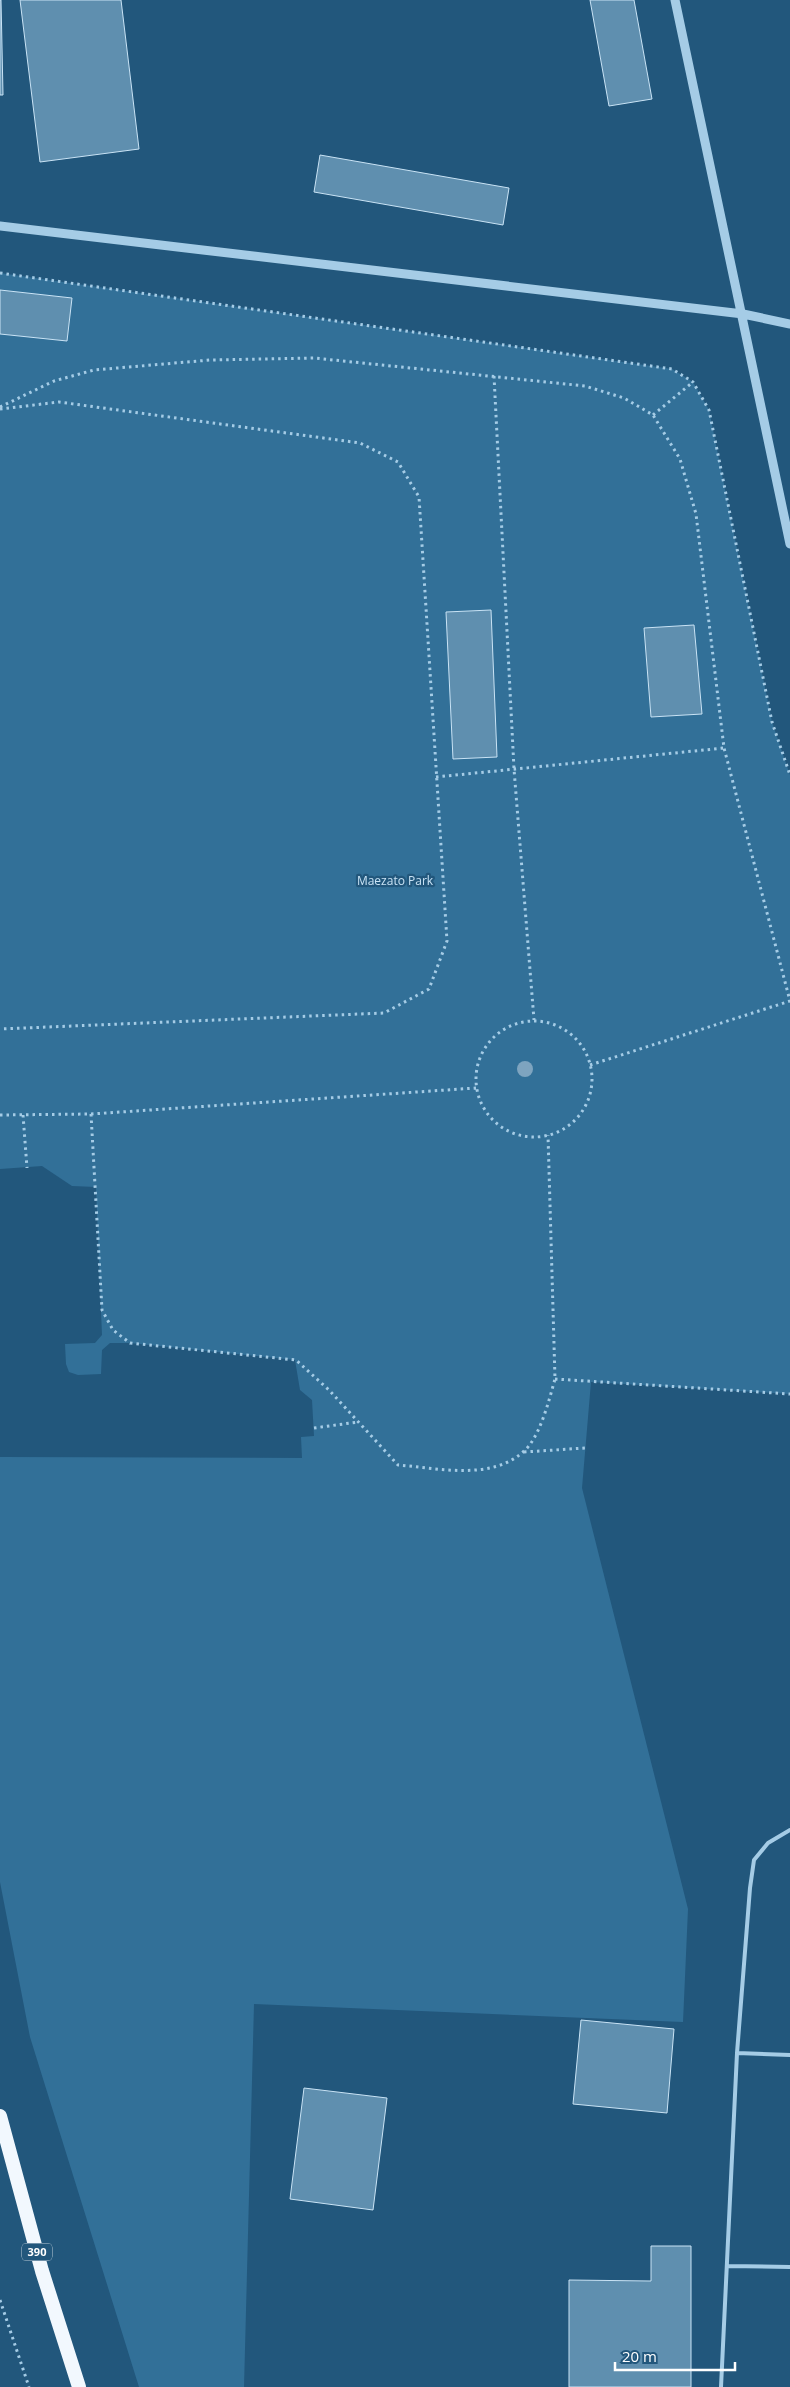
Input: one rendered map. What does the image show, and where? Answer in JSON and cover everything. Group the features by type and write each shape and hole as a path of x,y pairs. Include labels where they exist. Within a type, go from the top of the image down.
{"highway":[{"name":"390","path":"0,2116 42,2271 79,2387"}],"street":[{"path":"676,0 790,544"},
{"path":"0,226 743,314 790,324"}],"lane":[{"path":"721,2387 737,2053 750,1888 754,1860 768,1843 790,1830"},
{"path":"737,2053 790,2055"},
{"path":"726,2266 790,2267"}],"path":[{"path":"0,273 672,369 693,382 708,410 772,722 790,775"},
{"path":"0,408 54,381 94,370 210,360 314,358 585,386 624,398 653,415 680,459 696,514 724,748 790,1001 590,1065"},
{"path":"494,376 514,770 534,1020"},
{"path":"653,415 693,382"},
{"path":"0,408 59,402 360,443 398,462 419,497 447,941 429,989 384,1013 0,1029"},
{"path":"436,777 724,748"},
{"path":"534,1020 554,1024 571,1034 583,1048 590,1065 592,1083 587,1101 578,1116 565,1128 548,1135 530,1137 513,1133 495,1122 482,1107 476,1088 476,1067 484,1049 497,1033 514,1023 534,1020"},
{"path":"0,1116 91,1114 476,1088"},
{"path":"91,1114 102,1310 112,1330 130,1343 296,1360 398,1465 470,1471 501,1466 524,1452 585,1448"},
{"path":"23,1115 28,1168"},
{"path":"524,1452 544,1418 555,1379 548,1135"},
{"path":"555,1379 790,1394"},
{"path":"314,1428 358,1422"},
{"path":"0,2300 29,2387"}],"green space":[{"name":"Maezato Park","path":"0,273 672,369 693,382 709,410 772,722 790,775 790,1394 591,1382 582,1488 688,1909 683,2022 254,2004 244,2387 139,2387 30,2037 0,1882 0,1457 302,1458 301,1437 314,1436 312,1400 300,1390 295,1360 130,1343 110,1343 102,1350 101,1374 78,1375 69,1372 66,1364 65,1344 95,1343 102,1335 96,1187 72,1186 42,1166 0,1169"}],"building":[{"path":"1,0 3,95 0,95"},
{"path":"20,0 121,0 139,149 40,162"},
{"path":"590,0 634,0 652,99 609,106"},
{"path":"320,155 509,188 503,225 314,192"},
{"path":"0,290 72,298 67,341 0,334"},
{"path":"491,610 497,757 453,759 446,612"},
{"path":"694,625 702,714 651,717 644,628"},
{"path":"581,2020 674,2029 667,2113 573,2104"},
{"path":"304,2088 387,2098 373,2210 290,2199"},
{"path":"651,2246 691,2246 691,2387 569,2387 569,2280 651,2281"}]}
